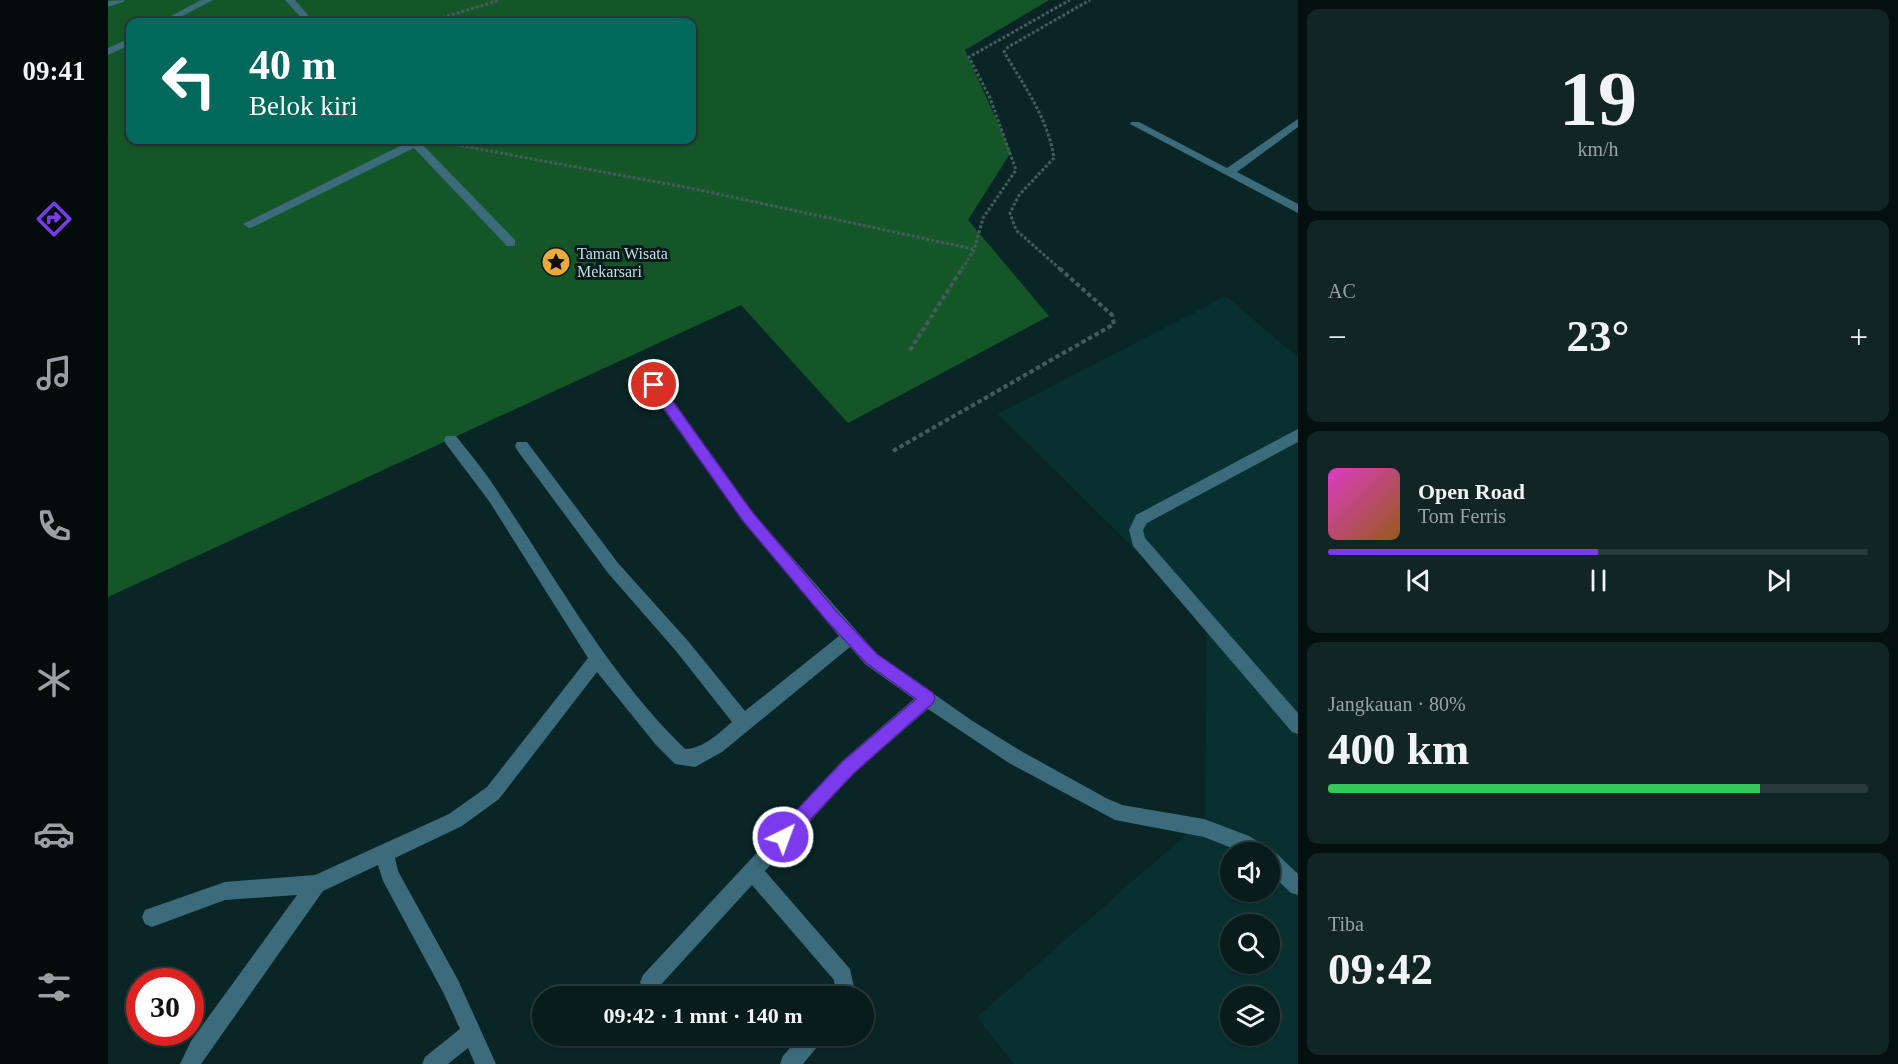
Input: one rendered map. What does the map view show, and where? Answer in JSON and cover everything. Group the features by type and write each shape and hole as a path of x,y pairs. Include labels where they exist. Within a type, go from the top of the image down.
{"street":[{"path":"108,4 120,0"},
{"path":"173,18 208,0"},
{"path":"290,0 306,18"},
{"path":"108,52 126,42"},
{"path":"1230,173 1298,122"},
{"path":"1135,124 1298,208"},
{"path":"249,224 408,144"},
{"path":"417,144 511,243"},
{"path":"654,385 748,517 872,659 1015,757 1121,814 1204,828 1243,842"},
{"path":"1298,435 1141,519 1136,530 1138,541 1298,726"},
{"path":"451,440 494,497 551,589 609,675 662,739 681,758 700,756 850,636"},
{"path":"522,446 613,568 682,646 744,723"},
{"path":"152,917 225,891 316,884 458,820 476,809 493,793 599,657"},
{"path":"650,982 848,768 928,698"},
{"path":"384,853 390,874 451,987 486,1064"},
{"path":"752,870 843,976 844,986"},
{"path":"1280,870 1298,886"},
{"path":"190,1064 193,1056 316,884"},
{"path":"432,1064 471,1033"},
{"path":"790,1063 805,1046"}],"path":[{"path":"442,18 500,0"},
{"path":"910,350 973,249 982,218 1016,170 998,116 980,74 969,57 1070,0"},
{"path":"893,451 1114,324 1112,315 1016,230 1010,213 1019,195 1054,158 1052,144 1041,114 1004,52 1008,47 1090,0"},
{"path":"455,144 673,185 973,249"}],"shaded area":[{"path":"1226,296 1298,358 1298,1064 1014,1064 977,1017 1205,818 1207,621 998,414"}],"green space":[{"name":"Taman Wisata Mekarsari","path":"108,0 1049,0 965,50 1011,152 968,220 1049,316 848,423 741,305 108,597"}],"place":[{"name":"Taman Wisata Mekarsari","path":"556,262"}],"route":[{"path":"654,385 748,517 832,616 872,659 928,698 848,768 783,837"}]}
